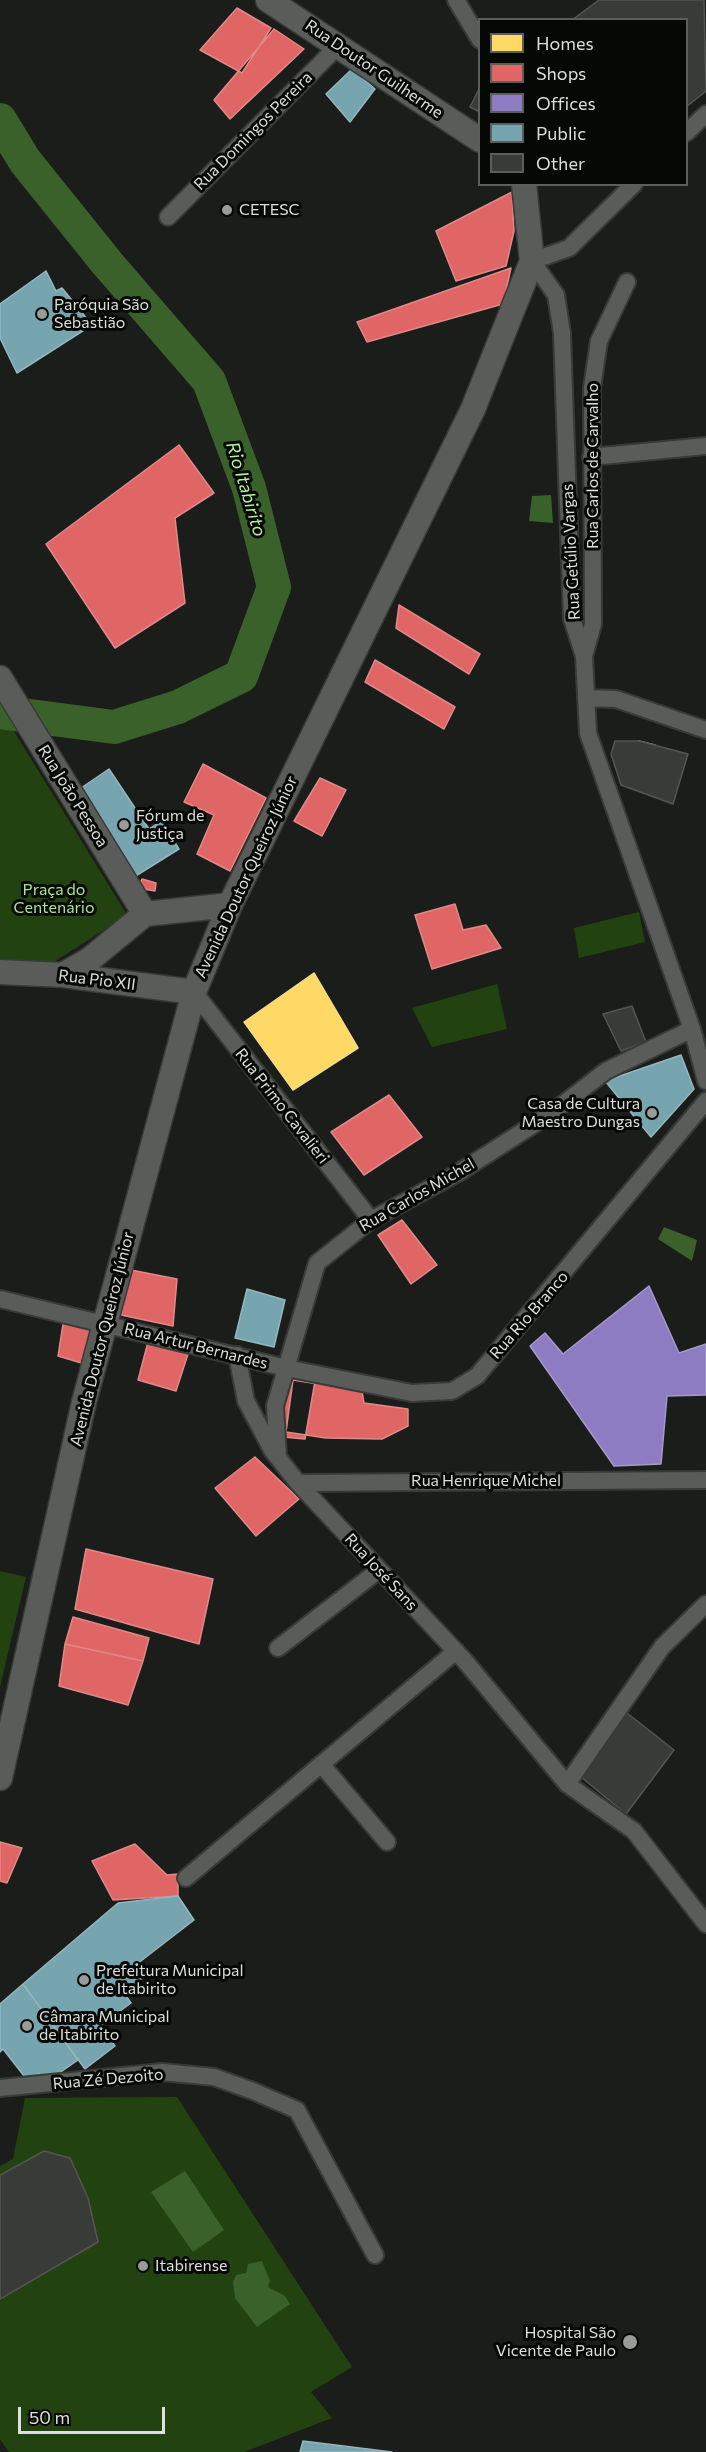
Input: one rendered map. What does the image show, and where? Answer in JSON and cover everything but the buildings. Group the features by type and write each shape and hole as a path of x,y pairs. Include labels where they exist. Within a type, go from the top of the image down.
{"main road":[{"name":"Rua Doutor Guilherme","path":"268,0 478,139"},
{"name":"Avenida Doutor Queiroz Júnior","path":"0,1778 84,1402 194,992 230,904 474,409 532,261 524,186"},
{"name":"Rua João Pessoa","path":"0,678 145,914"},
{"path":"63,975 89,960 145,914 230,904"},
{"name":"Rua Pio XII","path":"0,972 63,975 194,992"}],"street":[{"path":"456,0 478,37"},
{"name":"Rua Domingos Pereira","path":"168,217 339,45"},
{"path":"688,132 706,114"},
{"path":"532,261 569,248 632,186"},
{"name":"Rua Getúlio Vargas","path":"532,261 556,295 562,333 572,619 584,656 588,733 692,1029 706,1081"},
{"name":"Rua Carlos de Carvalho","path":"584,656 593,624 592,388 597,350 627,282"},
{"path":"591,457 706,446"},
{"path":"586,698 616,699 706,730"},
{"name":"Rua Primo Cavalieri","path":"194,992 371,1220"},
{"name":"Rua Carlos Michel","path":"278,1457 275,1406 317,1263 371,1220 458,1173 550,1114 606,1071 692,1029"},
{"name":"Rua Rio Branco","path":"286,1368 412,1393 452,1391 477,1376 706,1101"},
{"name":"Rua Artur Bernardes","path":"0,1299 286,1368"},
{"path":"237,1355 246,1401 278,1457 298,1483"},
{"name":"Rua Henrique Michel","path":"298,1483 706,1480"},
{"name":"Rua José Sans","path":"298,1483 460,1656 567,1784 634,1831 706,1924"},
{"path":"278,1648 379,1570"},
{"path":"567,1784 662,1647 706,1604"},
{"path":"186,1878 321,1764 460,1656"},
{"path":"321,1764 387,1842"},
{"name":"Rua Zé Dezoito","path":"0,2088 162,2072 214,2077 297,2110 375,2256"}],"green space":[{"name":"Praça do Centenário","path":"0,727 12,728 127,915 54,962 0,959"},
{"path":"639,912 645,942 579,958 574,928"},
{"path":"497,984 507,1029 432,1047 412,1008"},
{"path":"0,1571 26,1577 0,1687"},
{"name":"Itabirense","path":"177,2097 352,2367 311,2392 332,2418 244,2452 9,2452 0,2439 0,2166 13,2159 25,2098"}],"shaded area":[{"path":"551,495 553,523 529,521 532,496"},
{"path":"664,1227 697,1240 692,1261 658,1239"},
{"path":"185,2171 224,2230 193,2252 151,2192"},
{"path":"262,2261 270,2281 268,2287 285,2296 290,2304 257,2327 235,2298 233,2282 236,2275 246,2273 248,2264"}],"waterway":[{"name":"Rio Itabirito","path":"0,120 25,161 107,263 209,381 249,488 274,587 241,676 178,707 114,727 0,712"}],"place":[{"name":"CETESC","path":"227,210"},
{"name":"Paróquia São Sebastião","path":"42,314"},
{"name":"Fórum de Justiça","path":"124,825"},
{"name":"Casa de Cultura Maestro Dungas","path":"652,1113"},
{"name":"Prefeitura Municipal de Itabirito","path":"84,1980"},
{"name":"Câmara Municipal de Itabirito","path":"27,2026"},
{"name":"Itabirense","path":"143,2266"},
{"name":"Hospital São Vicente de Paulo","path":"630,2342"}]}
